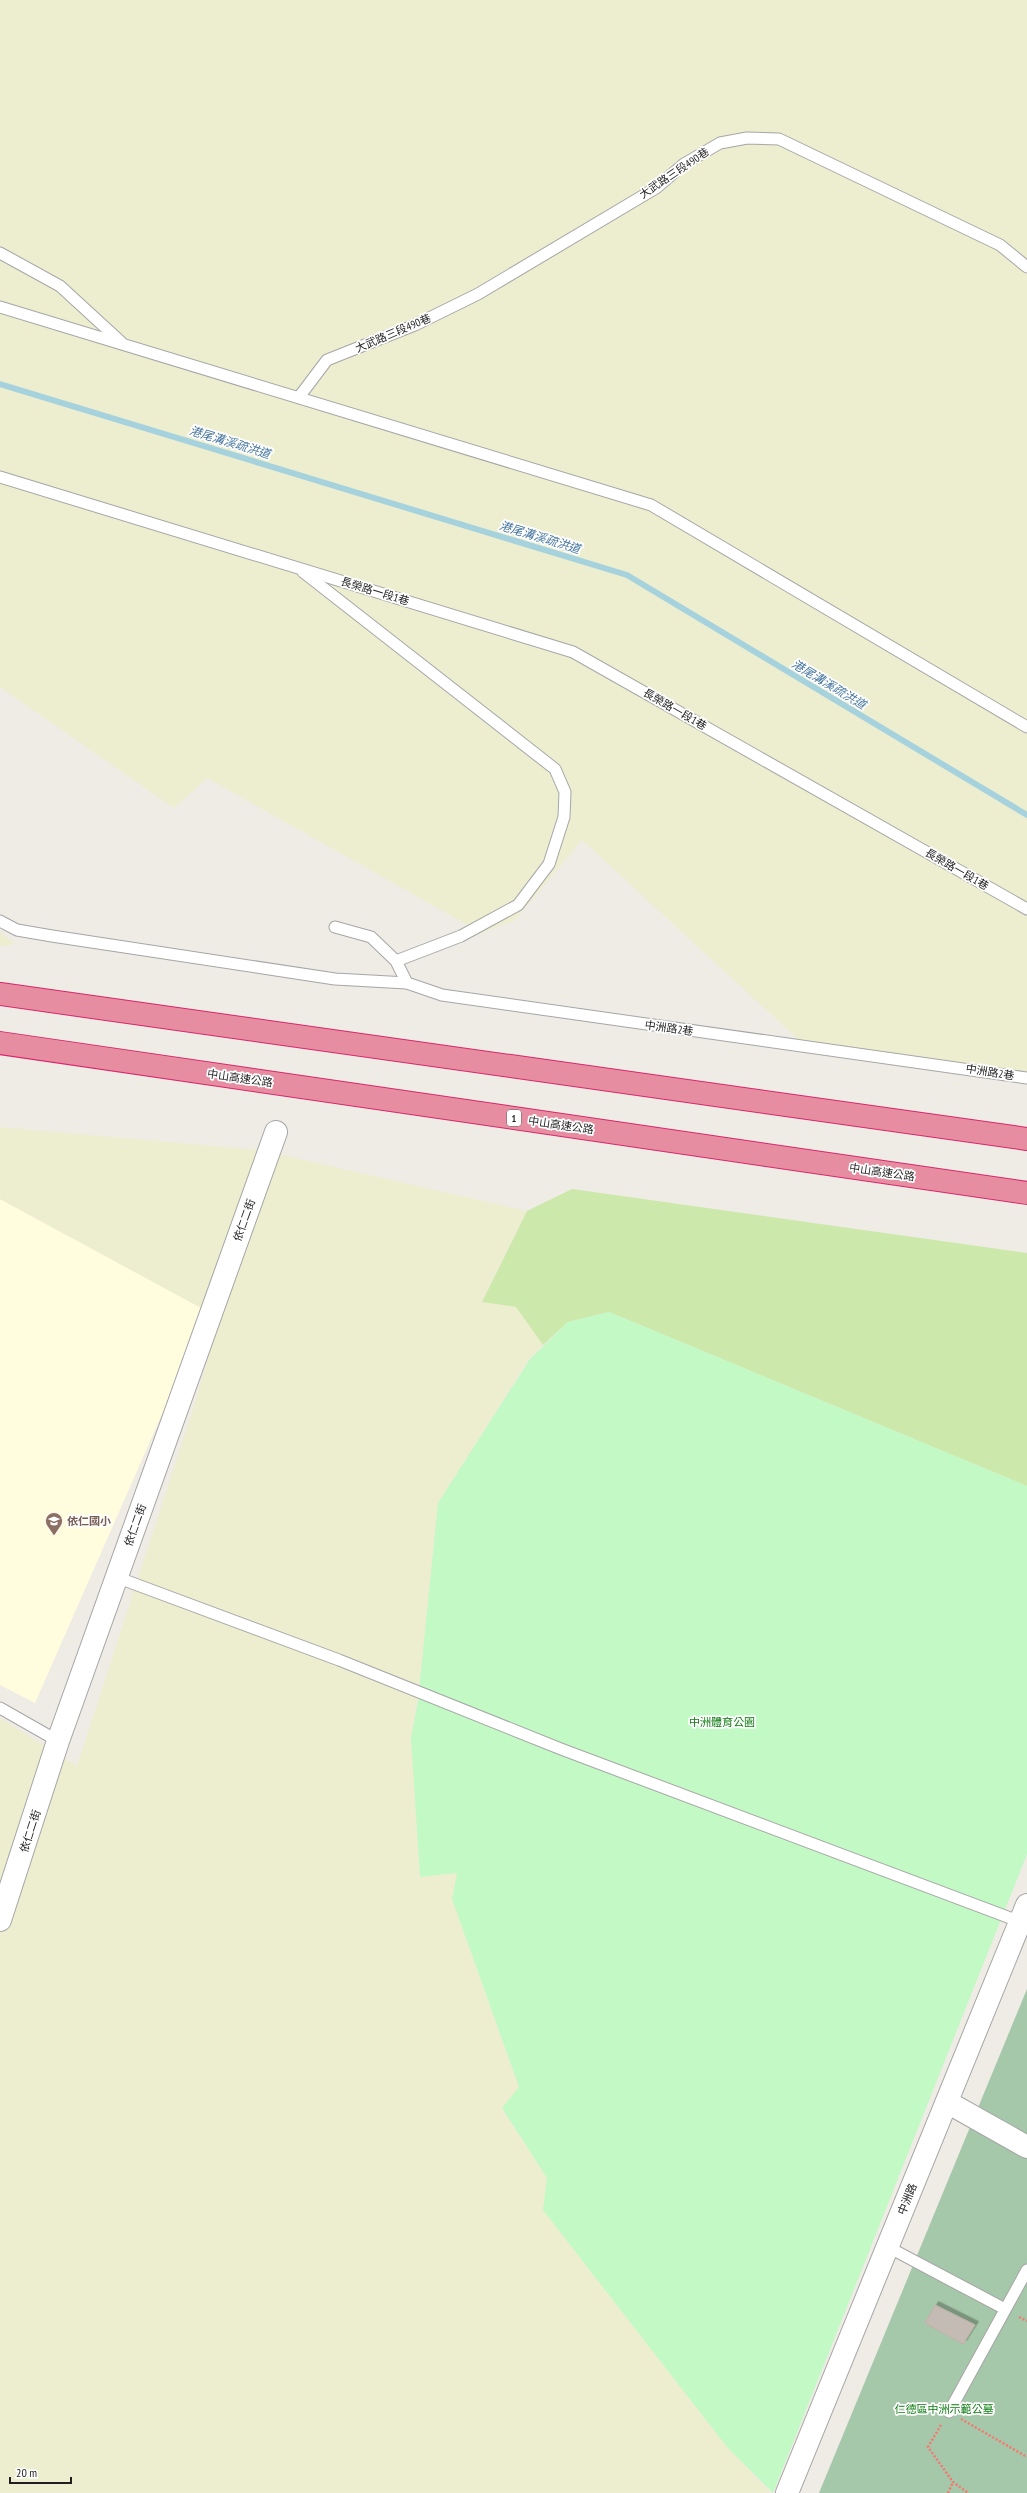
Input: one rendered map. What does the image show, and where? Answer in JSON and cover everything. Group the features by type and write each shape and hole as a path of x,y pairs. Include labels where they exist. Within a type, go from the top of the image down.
{"highway":[{"path":"0,994 1027,1139"},
{"name":"中山高速公路","path":"0,1042 1027,1193"}],"street":[{"name":"依仁二街","path":"0,1920 58,1741 276,1132"},
{"name":"中洲路","path":"787,2493 1024,1913"},
{"path":"947,2102 1027,2147"}],"lane":[{"name":"大武路三段490巷","path":"299,397 327,360 415,325 478,294 656,188 684,164 720,143 747,138 779,139 1000,245 1027,267"},
{"path":"0,253 60,286 124,345"},
{"path":"0,307 651,505 1027,727"},
{"name":"長榮路一段1巷","path":"0,477 573,652 1027,909"},
{"path":"298,568 555,769 565,792 564,817 549,864 518,905 461,936 396,962"},
{"name":"中洲路2巷","path":"0,921 17,930 52,936 335,979 407,982 442,995 1027,1078"},
{"path":"336,927 371,937 396,962 407,982"},
{"path":"116,1577 339,1660 561,1749 1024,1913"},
{"path":"0,1708 58,1741"},
{"path":"888,2247 1005,2309"},
{"path":"949,2412 1027,2270"}],"path":[{"path":"968,2493 953,2482 928,2447 949,2412 1027,2457"},
{"path":"948,2493 953,2482"}],"shaded area":[{"name":"依仁國小","path":"0,1199 205,1310 174,1387 35,1703 0,1685"}],"green space":[{"path":"0,0 1027,0 1027,1078 800,1041 582,840 515,920 482,933 207,778 174,808 0,687"},
{"path":"0,932 15,944 0,946"},
{"path":"0,1127 260,1150 527,1211 482,1301 516,1307 543,1345 529,1359 438,1503 419,1687 411,1738 420,1877 457,1873 452,1899 519,2088 502,2109 547,2178 543,2210 727,2447 771,2493 0,2493 0,1718 77,1766 193,1409 221,1313 205,1310 0,1199"},
{"path":"572,1189 1027,1253 1027,1486 609,1312 568,1322 543,1345 516,1307 482,1302 527,1211"},
{"name":"中洲體育公園","path":"609,1312 1027,1486 1027,1854 773,2493 727,2447 543,2210 547,2178 502,2108 519,2087 452,1899 457,1873 420,1877 411,1738 418,1700 438,1503 530,1359 568,1322"},
{"name":"仁德區中洲示範公墓","path":"1027,1989 1027,2493 819,2493"}],"building":[{"path":"935,2305 975,2325 963,2344 925,2323"}],"waterway":[{"name":"港尾溝溪疏洪道","path":"0,384 627,575 1027,815"}],"place":[{"name":"依仁國小","path":"54,1536"}]}
